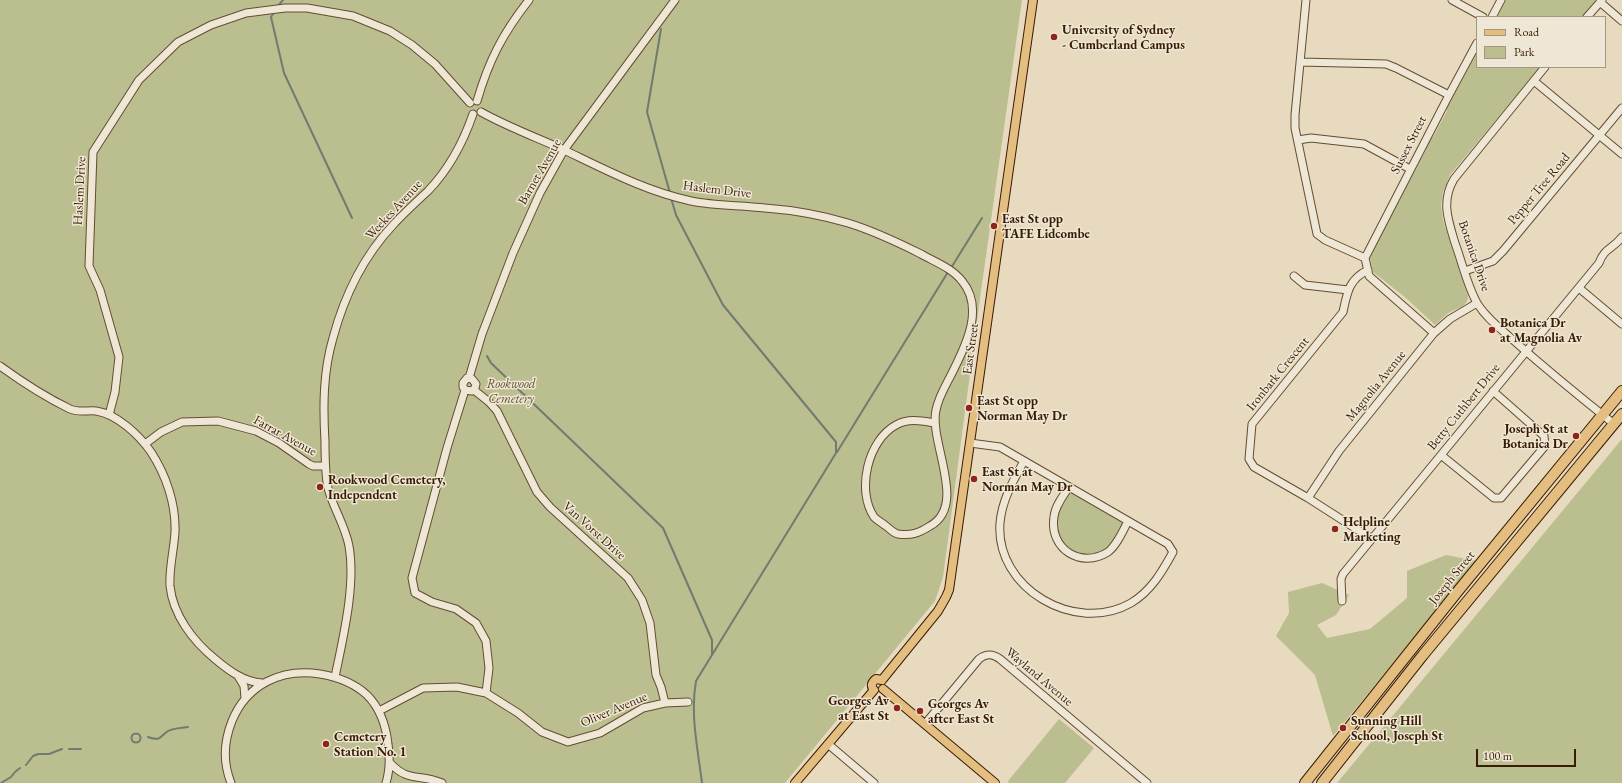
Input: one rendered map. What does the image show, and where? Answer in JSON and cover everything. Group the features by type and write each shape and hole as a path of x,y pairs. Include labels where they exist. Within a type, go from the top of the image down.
{"highway":[{"name":"Joseph Street","path":"1305,783 1431,624 1622,391"},
{"name":"Joseph Street","path":"1322,783 1422,655 1622,414"}],"main road":[{"name":"East Street","path":"882,680 938,611 946,597 950,582 1032,0"},
{"path":"876,679 882,680 885,685 883,689 878,692 874,690 872,682 876,679"},
{"path":"883,689 995,783"},
{"path":"795,783 874,690"}],"street":[{"path":"473,102 482,106 481,112 478,114 473,114 468,110 483,80 496,48 517,15 529,0"},
{"name":"Barnet Avenue","path":"486,693 489,668 486,641 476,623 456,609 432,602 415,593 412,578 447,448 465,390 463,383 465,379 469,378 482,334 512,253 540,193 564,150 675,0"},
{"path":"1306,0 1295,116 1298,140 1317,234 1325,240 1365,258 1369,276 1434,333"},
{"path":"1452,0 1481,16"},
{"path":"1493,16 1501,0"},
{"path":"1589,16 1601,1 1622,21"},
{"name":"Haslem Drive","path":"109,415 115,392 119,357 100,290 89,266 93,152 139,80 178,42 211,25 246,13 285,8 306,8 353,16 390,31 426,55 473,102"},
{"name":"Sussex Street","path":"1365,258 1448,95 1476,46"},
{"path":"1300,62 1386,64 1448,95"},
{"name":"Botanica Drive","path":"1544,68 1454,178 1447,192 1446,207 1465,271 1477,303 1491,320 1526,352 1614,424"},
{"path":"1534,81 1622,154"},
{"name":"Pepper Tree Road","path":"1465,271 1493,261 1622,108"},
{"name":"Haslem Drive","path":"481,112 633,183 665,194 705,203 765,208 822,217 849,224 903,246 943,266 955,274 963,281 970,292 973,307 971,325 964,349 940,396 936,410 935,423"},
{"name":"Weekes Avenue","path":"325,466 325,376 332,339 344,303 358,274 374,247 392,225 429,190 448,166 464,137 473,114"},
{"path":"1298,140 1311,138 1364,144 1410,169"},
{"name":"Betty Cuthbert Drive","path":"1342,601 1340,579 1343,574 1579,288 1599,263 1602,254 1607,249 1615,246 1622,237"},
{"name":"Ironbark Crescent","path":"1368,270 1359,275 1348,290 1343,312 1252,424 1249,459 1254,467 1308,498 1372,539"},
{"path":"1294,276 1305,285 1348,290"},
{"path":"1579,288 1622,324"},
{"name":"Magnolia Avenue","path":"1308,498 1339,451 1434,333 1450,320 1477,303"},
{"path":"0,366 70,409 79,411 97,411 109,415 129,429 145,444 163,474 172,503 175,531 170,587 176,608 186,627 196,641 219,663 238,676 253,682 262,683"},
{"path":"465,390 469,392 474,390 476,384 469,378"},
{"name":"Van Vorst Drive","path":"474,390 489,402 497,411 537,492 550,507 628,578 642,600 650,623 654,647 656,675 665,703"},
{"path":"1441,455 1494,498 1501,498 1546,446 1544,436 1493,391"},
{"path":"910,420 921,420 935,423 937,442 945,471 947,504 938,522 916,534 895,534 874,517 866,497 865,478 869,459 880,438 896,425 910,420"},
{"name":"Farrar Avenue","path":"145,444 161,432 182,422 218,421 252,429 279,443 309,464 314,466 325,466 329,489 341,518 349,546 351,564 345,624 336,677"},
{"path":"970,443 1000,447 1168,544 1173,552 1164,569 1152,586 1130,603 1103,613 1081,613 1053,606 1030,591 1011,571 1002,548 1000,523 1006,495 1024,461"},
{"path":"1069,487 1057,506 1053,526 1054,535 1059,544 1066,551 1077,557 1088,558 1098,556 1109,551 1128,521"},
{"name":"Wayland Avenue","path":"925,724 979,659 984,656 992,655 1006,664 1147,783"},
{"path":"230,783 226,764 226,741 233,718 245,699 262,683 277,676 292,673 313,673 346,680 368,696 378,711 388,737 390,763 386,783"},
{"path":"238,676 244,686 245,699"},
{"name":"Oliver Avenue","path":"378,711 423,688 457,687 486,693 542,732 568,742 600,733 643,708 665,703 688,702"},
{"path":"828,744 874,783"},
{"path":"390,763 404,777 435,780 442,783"}],"green space":[{"name":"Rookwood Cemetery","path":"0,0 1022,0 943,577 935,601 785,783 0,783"},
{"path":"1505,0 1596,0 1583,16 1496,16"},
{"path":"1476,55 1476,68 1539,68 1450,175 1443,192 1441,205 1443,220 1468,296 1466,303 1447,314 1435,325 1406,298 1373,272 1370,258 1373,249 1426,150 1426,146 1430,138 1433,137 1447,111 1447,107"},
{"path":"1622,439 1622,783 1337,783"},
{"path":"1069,492 1123,523 1113,542 1102,551 1087,554 1079,552 1066,545 1057,532 1057,517"},
{"path":"1446,555 1477,561 1333,736 1315,675 1276,636 1289,613 1288,592 1322,583 1349,595 1336,615 1317,625 1327,638 1370,629 1407,598 1407,571"},
{"path":"1059,719 1094,748 1065,783 1009,783 1008,781"}],"waterway":[{"path":"277,7 283,0"},
{"path":"275,11 271,17 284,73 352,218"},
{"path":"661,29 647,112 670,193"},
{"path":"671,198 676,215 723,305 836,442 836,453 696,681 694,694 694,720 702,783"},
{"path":"951,268 982,218"},
{"path":"837,452 948,272"},
{"path":"487,356 491,363 663,528 712,640 712,654"},
{"path":"148,737 158,739 170,730 188,727"},
{"path":"134,734 138,734 140,738 138,742 134,742 132,740 132,736 134,734"},
{"path":"26,765 33,756 38,754 49,754 62,749"},
{"path":"69,749 81,749"},
{"path":"1,783 11,777 20,768"}],"place":[{"name":"University of Sydney - Cumberland Campus","path":"1054,37"},
{"name":"East St opp TAFE Lidcombe","path":"994,226"},
{"name":"Botanica Dr at Magnolia Av","path":"1492,330"},
{"name":"East St opp Norman May Dr","path":"969,408"},
{"name":"Joseph St at Botanica Dr","path":"1576,436"},
{"name":"East St at Norman May Dr","path":"974,479"},
{"name":"Rookwood Cemetery, Independent","path":"320,487"},
{"name":"Helpline Marketing","path":"1335,529"},
{"name":"Georges Av at East St","path":"897,708"},
{"name":"Georges Av after East St","path":"920,711"},
{"name":"Sunning Hill School, Joseph St","path":"1343,728"},
{"name":"Cemetery Station No. 1","path":"326,744"}]}
